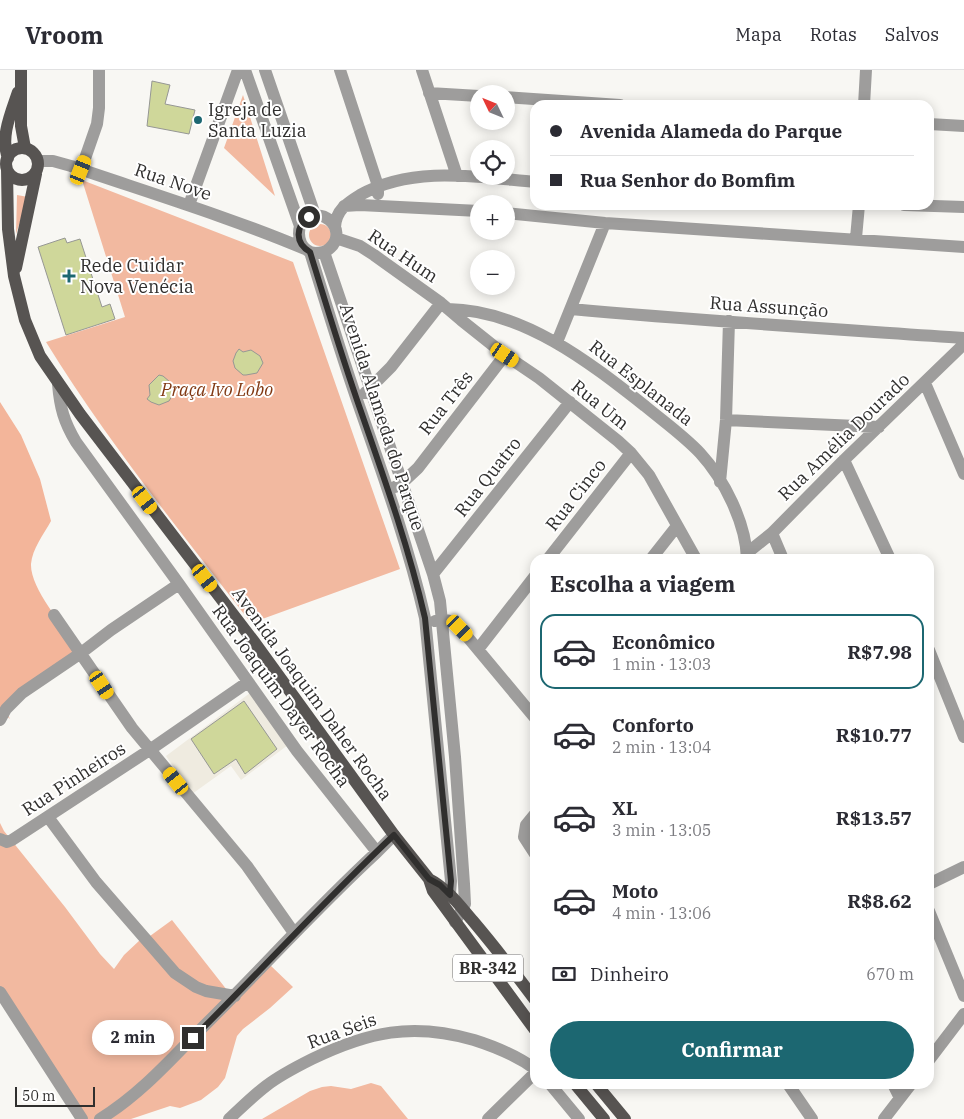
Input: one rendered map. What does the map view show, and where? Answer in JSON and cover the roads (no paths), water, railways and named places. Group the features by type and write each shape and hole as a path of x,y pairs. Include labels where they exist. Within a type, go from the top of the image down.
{"main road":[{"path":"21,70 19,90 23,148"},
{"path":"0,114 19,90"},
{"path":"19,90 6,122 1,141 23,148 35,154 37,168 28,180 17,180 9,173 5,162 11,153 23,148"},
{"name":"Avenida Joaquim Daher Rocha","path":"1,141 4,150 8,229 14,276 25,320 40,356 58,384 255,643 394,835 429,879 440,885 446,900"},
{"name":"Avenida Joaquim Daher Rocha","path":"14,276 37,168"},
{"name":"BR-342","path":"446,900 463,909 530,993"},
{"name":"BR-342","path":"446,900 455,922 530,1023"},
{"path":"579,1089 604,1119"},
{"path":"600,1089 625,1119"}],"street":[{"path":"81,170 97,124 99,70"},
{"path":"189,205 238,70"},
{"name":"Avenida Alameda do Parque","path":"245,70 299,229 299,238 308,250 356,398 389,490 419,591 426,624 451,881 446,900"},
{"path":"265,70 318,215"},
{"path":"340,70 378,186 376,206"},
{"path":"422,70 456,176"},
{"path":"864,100 866,70"},
{"path":"429,93 470,95"},
{"path":"515,98 549,100"},
{"path":"934,124 964,126"},
{"name":"Rua Nove","path":"37,168 54,168 64,165 189,205 270,234"},
{"path":"270,234 299,229 309,217 344,206 378,186 399,180 428,176 456,176 530,182"},
{"path":"344,206 360,205 470,211"},
{"path":"270,234 308,250 317,253 324,252 333,244 336,219 344,206"},
{"path":"934,206 964,207"},
{"path":"856,238 859,210"},
{"path":"515,214 604,223 856,238 964,247"},
{"path":"318,215 327,217 335,232"},
{"path":"557,342 572,310 604,223"},
{"name":"Rua Hum","path":"335,232 374,255 444,306"},
{"name":"Avenida Alameda do Parque","path":"324,252 433,574 440,601 465,898 463,909 455,922"},
{"path":"356,398 370,389 444,306"},
{"name":"Rua Esplanada","path":"444,306 482,312 537,332 557,342 626,391 700,453 720,482 741,524 747,554"},
{"name":"Rua Um","path":"444,306 505,355 570,402 631,453 658,489 693,554"},
{"name":"Rua Assunção","path":"572,310 964,338"},
{"path":"472,328 482,312"},
{"path":"720,482 726,420 729,321"},
{"name":"Rua Amélia Dourado","path":"749,554 964,344"},
{"name":"Rua Três","path":"389,490 402,483 418,468 505,355"},
{"path":"925,383 964,474"},
{"name":"Rua Joaquim Dayer Rocha","path":"58,384 62,412 76,442 297,751 377,852"},
{"name":"Rua Quatro","path":"433,574 570,402"},
{"path":"726,420 879,427"},
{"name":"Rua Cinco","path":"552,554 631,453"},
{"path":"844,460 888,554"},
{"path":"655,554 677,526"},
{"path":"772,533 781,554"},
{"path":"479,648 530,582"},
{"path":"0,720 6,709 22,693 179,584"},
{"path":"54,615 132,728 247,866 294,933"},
{"path":"426,624 442,619 449,620 460,628 530,709"},
{"path":"934,662 964,737"},
{"name":"Rua Pinheiros","path":"0,839 7,842 48,818 151,750 248,682"},
{"path":"48,818 96,882 175,973 196,987 206,991 236,996"},
{"path":"530,820 526,825 524,837 530,846"},
{"path":"100,1119 121,1106 143,1087 236,996 294,933 394,835"},
{"path":"934,881 964,866"},
{"path":"934,923 964,996"},
{"path":"0,992 82,1119"},
{"path":"934,1053 964,1014"},
{"name":"Rua Seis","path":"229,1119 266,1085 289,1071 346,1045 375,1035 396,1031 436,1032 465,1038 512,1054 530,1067"},
{"path":"488,1119 530,1076"},
{"path":"554,1089 578,1119"},
{"path":"791,1089 812,1119"},
{"path":"896,1089 900,1098"},
{"path":"884,1119 907,1089"}],"place":[{"name":"Igreja de Santa Luzia","path":"198,120"},
{"name":"Rede Cuidar Nova Venécia","path":"69,276"}],"park label":[{"name":"Praça Ivo Lobo","path":"217,390"}]}
